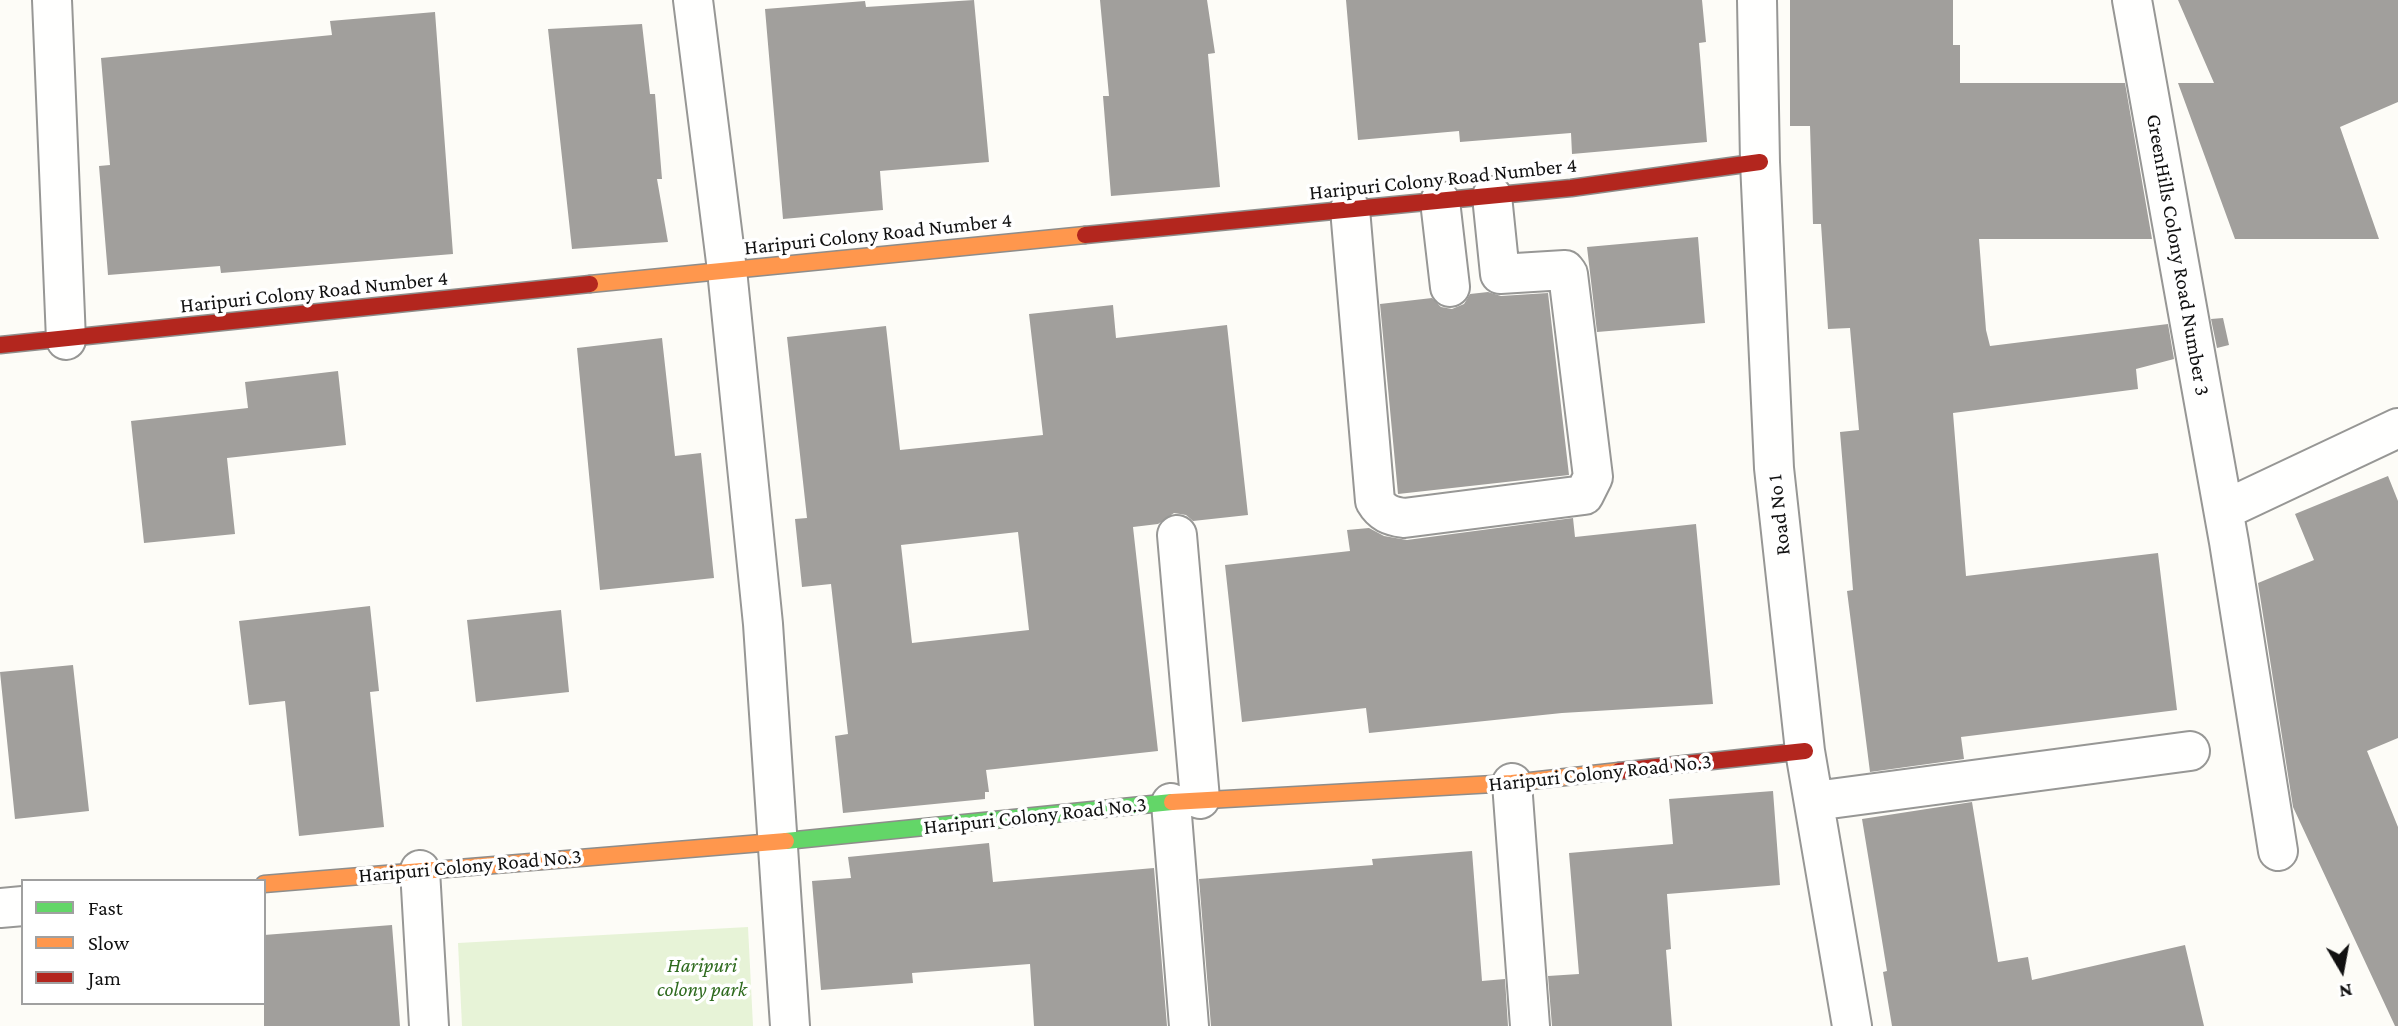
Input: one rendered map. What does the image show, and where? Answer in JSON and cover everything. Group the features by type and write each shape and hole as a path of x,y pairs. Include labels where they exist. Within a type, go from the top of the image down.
{"street":[{"path":"52,0 66,340"},
{"path":"692,0 727,270 763,625 790,1026"},
{"name":"Road No 1","path":"1758,0 1760,162 1774,468 1805,751 1852,1026"},
{"name":"GreenHills Colony Road Number 3","path":"2132,0 2224,510 2278,851"},
{"name":"Haripuri Colony Road Number 4","path":"0,345 727,270 1571,188 1760,162"},
{"path":"1350,209 1375,501 1378,508 1404,518 1584,495 1594,477 1568,274 1565,270 1500,274 1492,195"},
{"path":"1440,201 1450,287"},
{"path":"2224,510 2397,431"},
{"path":"1177,535 1189,1026"},
{"name":"Haripuri Colony Road No.3","path":"266,884 779,842 1185,801 1512,783 1805,751"},
{"path":"1815,801 2190,751"},
{"path":"1512,783 1530,1026"},
{"path":"420,870 429,1026"},
{"path":"0,908 21,906"}],"green space":[{"name":"Haripuri colony park","path":"748,927 753,1026 462,1026 458,943"}],"building":[{"path":"974,0 989,162 880,171 883,210 783,219 765,9 865,1 866,7"},
{"path":"1100,0 1207,0 1215,53 1208,54 1220,187 1111,196 1103,96 1109,96"},
{"path":"1346,0 1702,0 1706,42 1699,43 1707,142 1572,154 1571,133 1460,142 1459,131 1358,140"},
{"path":"1790,0 1953,0 1953,45 1960,45 1960,83 2125,83 2152,239 1979,239 1986,330 1990,346 2168,324 2174,359 2136,369 2138,389 1953,413 1966,576 2158,553 2177,710 1961,737 1964,759 1870,772 1847,591 1853,590 1840,432 1859,430 1850,328 1828,329 1821,224 1813,224 1810,126 1790,126"},
{"path":"2178,0 2398,0 2398,102 2340,127 2379,239 2235,239 2178,83 2214,83"},
{"path":"435,12 453,254 221,273 220,266 108,275 99,166 110,165 101,58 332,35 330,21"},
{"path":"642,24 650,94 655,94 662,179 657,179 668,242 572,249 548,29"},
{"path":"1698,237 1705,323 1597,332 1587,247"},
{"path":"1488,292 1501,296 1548,293 1569,475 1398,494 1380,304 1432,298 1441,307 1452,309 1464,304 1470,294"},
{"path":"1113,305 1116,338 1227,325 1248,515 1193,521 1186,515 1174,513 1158,524 1133,527 1158,751 986,770 989,792 985,792 985,799 843,813 835,736 848,734 831,584 802,587 795,519 807,518 787,337 886,326 900,450 1043,435 1029,314","holes":["1018,532 1029,630 912,643 901,545"]},
{"path":"2223,318 2229,345 2217,348 2211,319"},
{"path":"662,338 675,456 701,453 714,578 600,590 577,348"},
{"path":"338,371 346,445 227,458 235,534 144,543 131,421 248,408 245,382"},
{"path":"2388,476 2398,501 2398,738 2367,751 2398,827 2398,1026 2395,1026 2293,807 2258,583 2314,560 2295,514"},
{"path":"1573,518 1575,537 1696,524 1713,704 1562,713 1369,733 1366,708 1242,722 1225,565 1350,551 1347,530 1369,528 1384,536 1407,540"},
{"path":"370,606 379,691 370,692 384,827 299,836 285,701 249,705 239,621"},
{"path":"561,610 569,692 476,702 467,620"},
{"path":"73,665 89,811 15,819 0,672"},
{"path":"1773,791 1780,885 1667,894 1671,949 1666,950 1672,1026 1552,1026 1548,976 1579,974 1569,853 1673,844 1669,799"},
{"path":"1972,802 1998,962 2028,957 2032,980 2185,945 2204,1026 1892,1026 1883,972 1887,971 1862,819"},
{"path":"989,843 993,882 1154,868 1167,1026 1034,1026 1030,964 912,973 913,983 821,990 812,881 851,878 848,857"},
{"path":"1472,851 1482,981 1505,979 1508,1026 1211,1026 1199,879 1373,865 1372,859"},
{"path":"392,925 400,1026 264,1026 266,935"}],"traffic: fast":[{"path":"786,841 1172,802"}],"traffic: slow":[{"path":"590,284 1085,235"},
{"path":"1172,802 1512,783 1619,771"},
{"path":"266,884 786,841"}],"traffic: jam":[{"path":"1085,235 1571,188 1760,162"},
{"path":"0,345 590,284"},
{"path":"1619,771 1805,751"}]}
